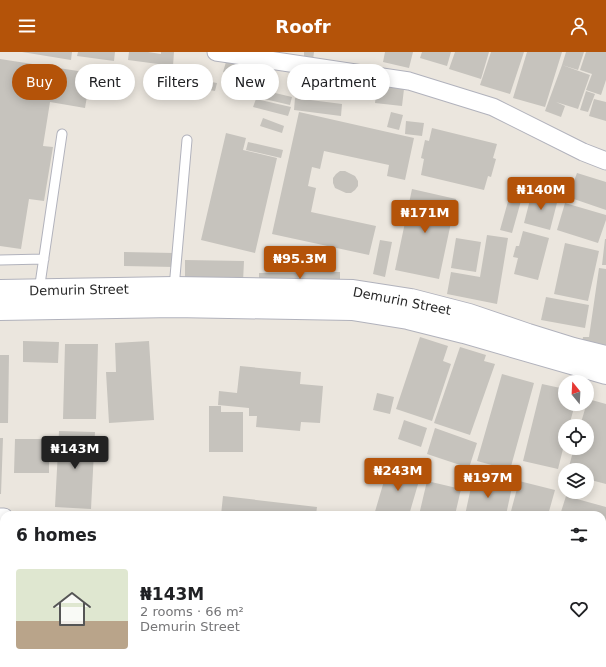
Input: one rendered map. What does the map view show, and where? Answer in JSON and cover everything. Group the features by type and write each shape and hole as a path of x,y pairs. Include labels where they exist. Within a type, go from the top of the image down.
{"street":[{"path":"216,52 409,81 493,107 583,152 606,161"},
{"name":"Demurin Street","path":"0,291 174,288 353,291 412,300 469,315 573,349 606,357"},
{"name":"Demurin Street","path":"0,309 174,306 352,309 408,318 464,332 606,373"}],"lane":[{"path":"39,291 62,134"},
{"path":"174,288 187,140"},
{"path":"0,260 44,259"}],"building":[{"path":"22,52 72,52 71,60"},
{"path":"78,52 115,52 114,61 77,56"},
{"path":"129,52 161,54 161,52 174,52 173,64 158,64 128,60"},
{"path":"304,52 314,52 313,60 304,58"},
{"path":"385,52 413,52 409,68 383,62"},
{"path":"422,52 451,52 447,66 420,58"},
{"path":"455,52 489,52 481,79 449,69"},
{"path":"491,52 524,52 510,94 480,85"},
{"path":"527,52 562,52 545,107 513,98"},
{"path":"566,52 584,52 578,70 562,65"},
{"path":"586,52 606,52 606,80 601,95 586,90 592,74 580,70"},
{"path":"0,59 32,64 12,64 12,100 67,100 67,69 75,71 75,100 86,100 85,108 50,102 43,146 53,147 44,201 29,199 21,249 0,246"},
{"path":"562,65 590,75 578,109 556,102 565,106 561,117 545,111"},
{"path":"213,82 217,83 215,91 213,91"},
{"path":"390,87 404,89 402,106 375,103 375,100 390,100"},
{"path":"586,91 595,94 588,112 580,110"},
{"path":"279,94 287,96 287,100 291,100 290,105 269,100 279,100"},
{"path":"594,99 606,102 606,121 589,116"},
{"path":"256,100 260,100 291,107 288,116 253,107"},
{"path":"295,100 311,100 342,104 341,116 294,110"},
{"path":"299,112 414,138 405,180 387,176 389,165 324,151 320,169 312,167 308,186 316,188 311,212 376,226 369,255 272,234"},
{"path":"391,112 403,115 399,130 387,127"},
{"path":"263,118 284,126 282,133 260,126"},
{"path":"406,121 424,123 422,136 405,134"},
{"path":"432,128 497,144 493,158 496,159 491,177 488,176 484,190 421,175 424,159 421,158 425,140 429,141"},
{"path":"226,133 246,138 243,150 277,158 255,253 201,240"},
{"path":"248,142 283,150 281,158 246,150"},
{"path":"340,171 345,171 355,176 358,181 358,186 351,193 346,193 335,188 333,178"},
{"path":"577,173 606,182 606,210 568,197"},
{"path":"514,180 526,183 512,233 500,230"},
{"path":"412,189 456,199 439,279 395,270"},
{"path":"532,192 558,199 550,230 524,223"},
{"path":"565,203 606,215 606,220 598,243 557,230"},
{"path":"523,231 549,238 538,280 514,274 518,258 513,257 516,246 519,246"},
{"path":"487,235 508,238 497,304 447,294 451,272 480,277"},
{"path":"456,238 481,242 476,272 451,268"},
{"path":"605,239 606,265 602,265"},
{"path":"380,240 392,242 385,277 373,274"},
{"path":"565,243 599,251 588,301 554,294"},
{"path":"124,252 174,253 174,267 124,266"},
{"path":"185,260 244,261 243,282 185,281"},
{"path":"599,268 606,269 606,353 581,350 583,337 589,337"},
{"path":"340,272 340,288 259,288 259,273"},
{"path":"546,297 589,305 585,328 541,320"},
{"path":"420,337 448,346 443,361 451,364 432,421 396,409"},
{"path":"23,341 59,342 58,363 23,362"},
{"path":"149,341 154,420 109,423 106,372 116,372 115,343"},
{"path":"65,344 98,344 96,419 63,419"},
{"path":"460,347 486,355 484,361 495,364 470,435 434,423"},
{"path":"0,355 9,355 8,423 0,423"},
{"path":"240,366 301,372 300,384 323,386 320,423 301,422 300,431 256,427 257,416 249,416 249,408 218,405 219,391 237,393"},
{"path":"502,374 534,383 510,470 477,461"},
{"path":"542,384 558,387 558,411 573,411 571,419 558,419 558,455 562,455 560,463 558,463 558,469 523,461"},
{"path":"377,393 394,397 390,414 373,410"},
{"path":"594,401 606,404 606,484 594,481 594,463 570,463 572,455 594,455 594,419 582,419 584,411 594,411"},
{"path":"209,406 221,406 221,412 243,412 243,452 209,452"},
{"path":"404,420 427,428 421,447 398,439"},
{"path":"435,428 477,443 469,468 427,454"},
{"path":"59,431 95,432 91,509 55,507"},
{"path":"0,438 3,438 1,494 0,494"},
{"path":"15,439 49,439 49,473 14,473"},
{"path":"389,464 421,474 410,511 375,511"},
{"path":"473,478 512,487 507,511 466,511"},
{"path":"427,481 461,489 456,511 420,511"},
{"path":"519,481 555,490 549,511 511,511"},
{"path":"223,496 317,507 316,511 221,511"},
{"path":"565,499 577,499 606,507 606,511 561,511"}]}
